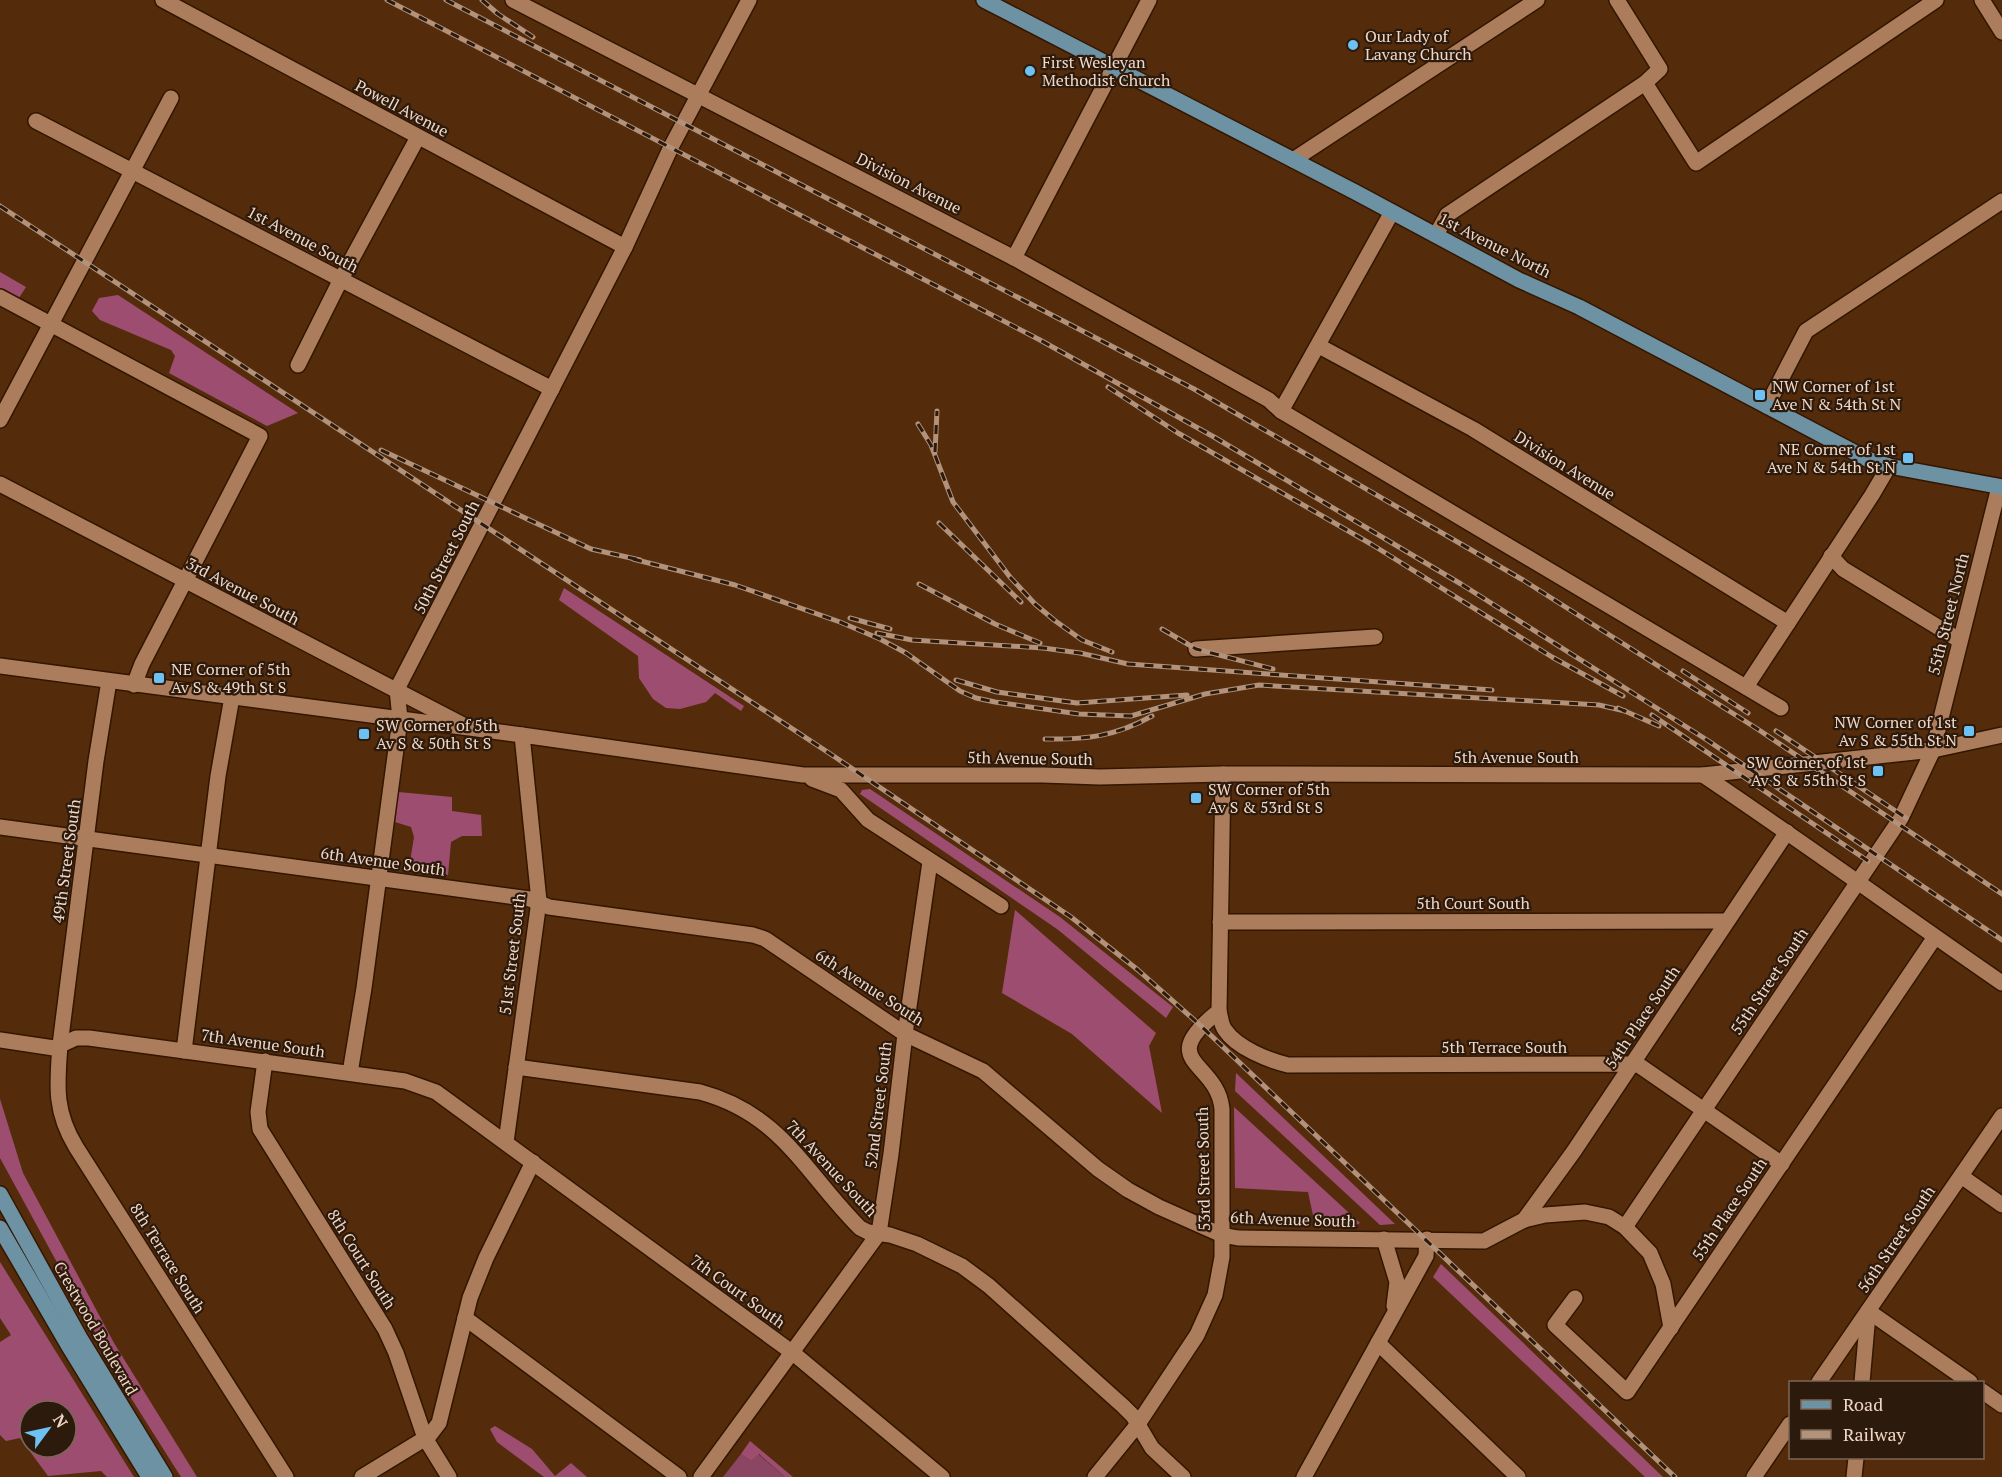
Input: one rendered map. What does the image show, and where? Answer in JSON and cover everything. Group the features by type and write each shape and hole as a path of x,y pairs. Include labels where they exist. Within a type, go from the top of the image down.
{"main road":[{"name":"1st Avenue North","path":"984,0 1519,280 1580,307 1868,459 1889,466 2000,487"},
{"name":"Crestwood Boulevard","path":"0,1194 86,1347 165,1477"},
{"name":"Crestwood Boulevard","path":"0,1228 149,1477"}],"street":[{"name":"Powell Avenue","path":"163,0 625,247"},
{"name":"Division Avenue","path":"513,0 1014,258 1269,400 1281,411 1780,708"},
{"name":"50th Street South","path":"397,689 625,247 671,147 749,0"},
{"path":"1014,258 1149,0"},
{"path":"1293,160 1537,0"},
{"path":"1645,83 1696,162 1936,0"},
{"path":"1982,0 2002,32"},
{"path":"1436,235 1447,215 1645,83 1660,69 1620,1"},
{"path":"0,420 171,98"},
{"name":"1st Avenue South","path":"36,121 552,389"},
{"path":"297,365 418,137"},
{"path":"1767,406 1806,331 2002,201"},
{"path":"1281,411 1392,212"},
{"path":"0,297 260,436 142,664 134,685"},
{"name":"Division Avenue","path":"1319,346 1473,429 1788,623"},
{"path":"1746,687 1889,466"},
{"name":"3rd Avenue South","path":"0,484 470,729"},
{"name":"55th Street North","path":"1933,750 1959,640 2000,487"},
{"path":"1831,556 1844,569 1959,640"},
{"path":"1196,649 1375,637"},
{"name":"5th Avenue South","path":"0,666 522,735 803,775 1100,777 1223,774 1703,775"},
{"name":"49th Street South","path":"60,1046 88,839 96,761 109,681"},
{"path":"350,1073 364,988 400,719 397,689"},
{"path":"184,1051 218,776 232,697"},
{"name":"51st Street South","path":"506,1142 539,901 522,735"},
{"path":"1703,775 1933,750 2002,735"},
{"name":"55th Street South","path":"1625,1227 1900,818 1933,750"},
{"path":"1219,1011 1223,774"},
{"path":"803,775 841,790 868,820 1001,906"},
{"path":"1703,775 2002,983"},
{"name":"6th Avenue South","path":"0,827 530,898 549,907 759,936 905,1034 988,1075 1098,1169 1128,1190 1159,1207 1222,1235 1238,1238 1484,1241 1524,1221 1545,1215 1585,1212 1609,1217 1625,1227 1650,1253 1664,1284 1671,1328"},
{"name":"54th Place South","path":"1524,1221 1574,1151 1787,832"},
{"name":"52nd Street South","path":"701,1477 879,1233 930,862"},
{"name":"5th Court South","path":"1220,922 1727,921"},
{"name":"55th Place South","path":"1575,1298 1555,1325 1627,1392 1935,937"},
{"name":"5th Terrace South","path":"1219,1011 1226,1031 1241,1044 1266,1060 1288,1065 1631,1064 1640,1066 1782,1164"},
{"name":"53rd Street South","path":"1095,1477 1138,1424 1197,1335 1215,1295 1222,1257 1222,1102 1217,1089 1196,1065 1190,1051 1193,1037 1201,1026 1219,1011"},
{"name":"7th Avenue South","path":"0,1040 49,1048 60,1046 76,1038 89,1038 405,1081 426,1087 446,1097 506,1142"},
{"name":"8th Terrace South","path":"60,1046 57,1096 61,1117 70,1137 286,1477"},
{"name":"8th Court South","path":"265,1061 258,1112 260,1129 385,1329 396,1353 425,1438 449,1477"},
{"name":"7th Avenue South","path":"516,1067 700,1092 727,1101 751,1113 771,1128 860,1228 868,1232 890,1235 932,1250 976,1276 1123,1406 1162,1460 1183,1477"},
{"name":"56th Street South","path":"1820,1381 2002,1116"},
{"name":"7th Court South","path":"506,1142 793,1353 942,1477"},
{"path":"362,1477 434,1431 440,1419 470,1298 486,1258 533,1162"},
{"path":"1961,1176 2002,1205"},
{"path":"1384,1239 1397,1282 1393,1315"},
{"path":"1304,1477 1426,1256 1427,1239"},
{"path":"1862,1381 1868,1311"},
{"path":"1868,1311 1967,1381"},
{"path":"465,1318 679,1477"},
{"path":"1378,1343 1518,1477"},
{"path":"1984,1392 2002,1405"},
{"path":"1754,1477 1789,1427"},
{"path":"1854,1477 1856,1459"}],"shaded area":[{"path":"0,272 26,287 19,298 0,288"},
{"path":"118,295 298,413 267,426 169,373 175,356 171,350 100,320 92,311 99,298"},
{"path":"564,588 744,706 741,711 715,693 706,702 680,709 666,708 653,699 639,678 638,656 559,600"},
{"path":"870,789 1060,917 1173,1007 1166,1018 1057,929 860,794 862,790"},
{"path":"398,792 452,797 452,811 481,815 482,836 462,836 451,842 448,875 409,868 414,837 411,827 395,822"},
{"path":"1015,910 1156,1033 1149,1046 1162,1113 1072,1034 1002,993"},
{"path":"1236,1073 1395,1224 1380,1225 1235,1091"},
{"path":"0,1099 23,1173 114,1343 197,1477 181,1477 131,1398 0,1158"},
{"path":"1234,1107 1360,1223 1354,1226 1314,1220 1308,1192 1235,1188"},
{"path":"0,1262 134,1477 107,1477 101,1471 48,1476 35,1459 78,1459 78,1399 18,1399 18,1438 6,1441 0,1435 0,1342 11,1335 0,1318"},
{"path":"1441,1264 1663,1477 1645,1477 1433,1277"},
{"path":"495,1426 532,1449 555,1476 571,1463 587,1477 544,1477 497,1442 490,1429"},
{"path":"750,1441 793,1477 785,1477 759,1454 751,1461 741,1454"},
{"path":"741,1454 751,1461 758,1454 785,1477 723,1477"}],"railway":[{"path":"387,0 1040,340 1214,437 1461,584 1707,740 2002,940"},
{"path":"446,0 1194,389 1523,580 1759,730 2002,894"},
{"path":"482,0 498,14 533,37"},
{"path":"0,206 835,757 1071,917 1138,970 1201,1026 1675,1477"},
{"path":"1108,387 1178,433 1371,544 1552,657 1623,696"},
{"path":"935,452 937,411"},
{"path":"918,424 931,445 953,502 1010,577 1035,604 1054,620 1082,640 1112,652"},
{"path":"381,450 591,549 640,560"},
{"path":"939,523 1021,602"},
{"path":"633,559 735,585 840,622 906,653 960,691 976,698 995,702 1079,714 1131,716 1205,694 1259,685 1599,705 1625,711"},
{"path":"919,584 995,624 1040,643"},
{"path":"850,618 890,629"},
{"path":"1162,629 1196,649 1273,669"},
{"path":"877,633 912,640 1043,648 1080,653 1128,664 1492,690"},
{"path":"1683,671 1748,713"},
{"path":"956,680 997,692 1077,703 1187,695"},
{"path":"1618,708 1659,726"},
{"path":"1652,715 1868,861"},
{"path":"1045,739 1074,739 1100,735 1126,728 1152,716"},
{"path":"1776,731 1906,818"}],"place":[{"name":"Our Lady of Lavang Church","path":"1353,45"},
{"name":"First Wesleyan Methodist Church","path":"1030,71"},
{"name":"NW Corner of 1st Ave N & 54th St N","path":"1760,395"},
{"name":"NE Corner of 1st Ave N & 54th St N","path":"1908,458"},
{"name":"NE Corner of 5th Av S & 49th St S","path":"159,678"},
{"name":"NW Corner of 1st Av S & 55th St N","path":"1969,731"},
{"name":"SW Corner of 5th Av S & 50th St S","path":"364,734"},
{"name":"SW Corner of 1st Av S & 55th St S","path":"1878,771"},
{"name":"SW Corner of 5th Av S & 53rd St S","path":"1196,798"}]}
